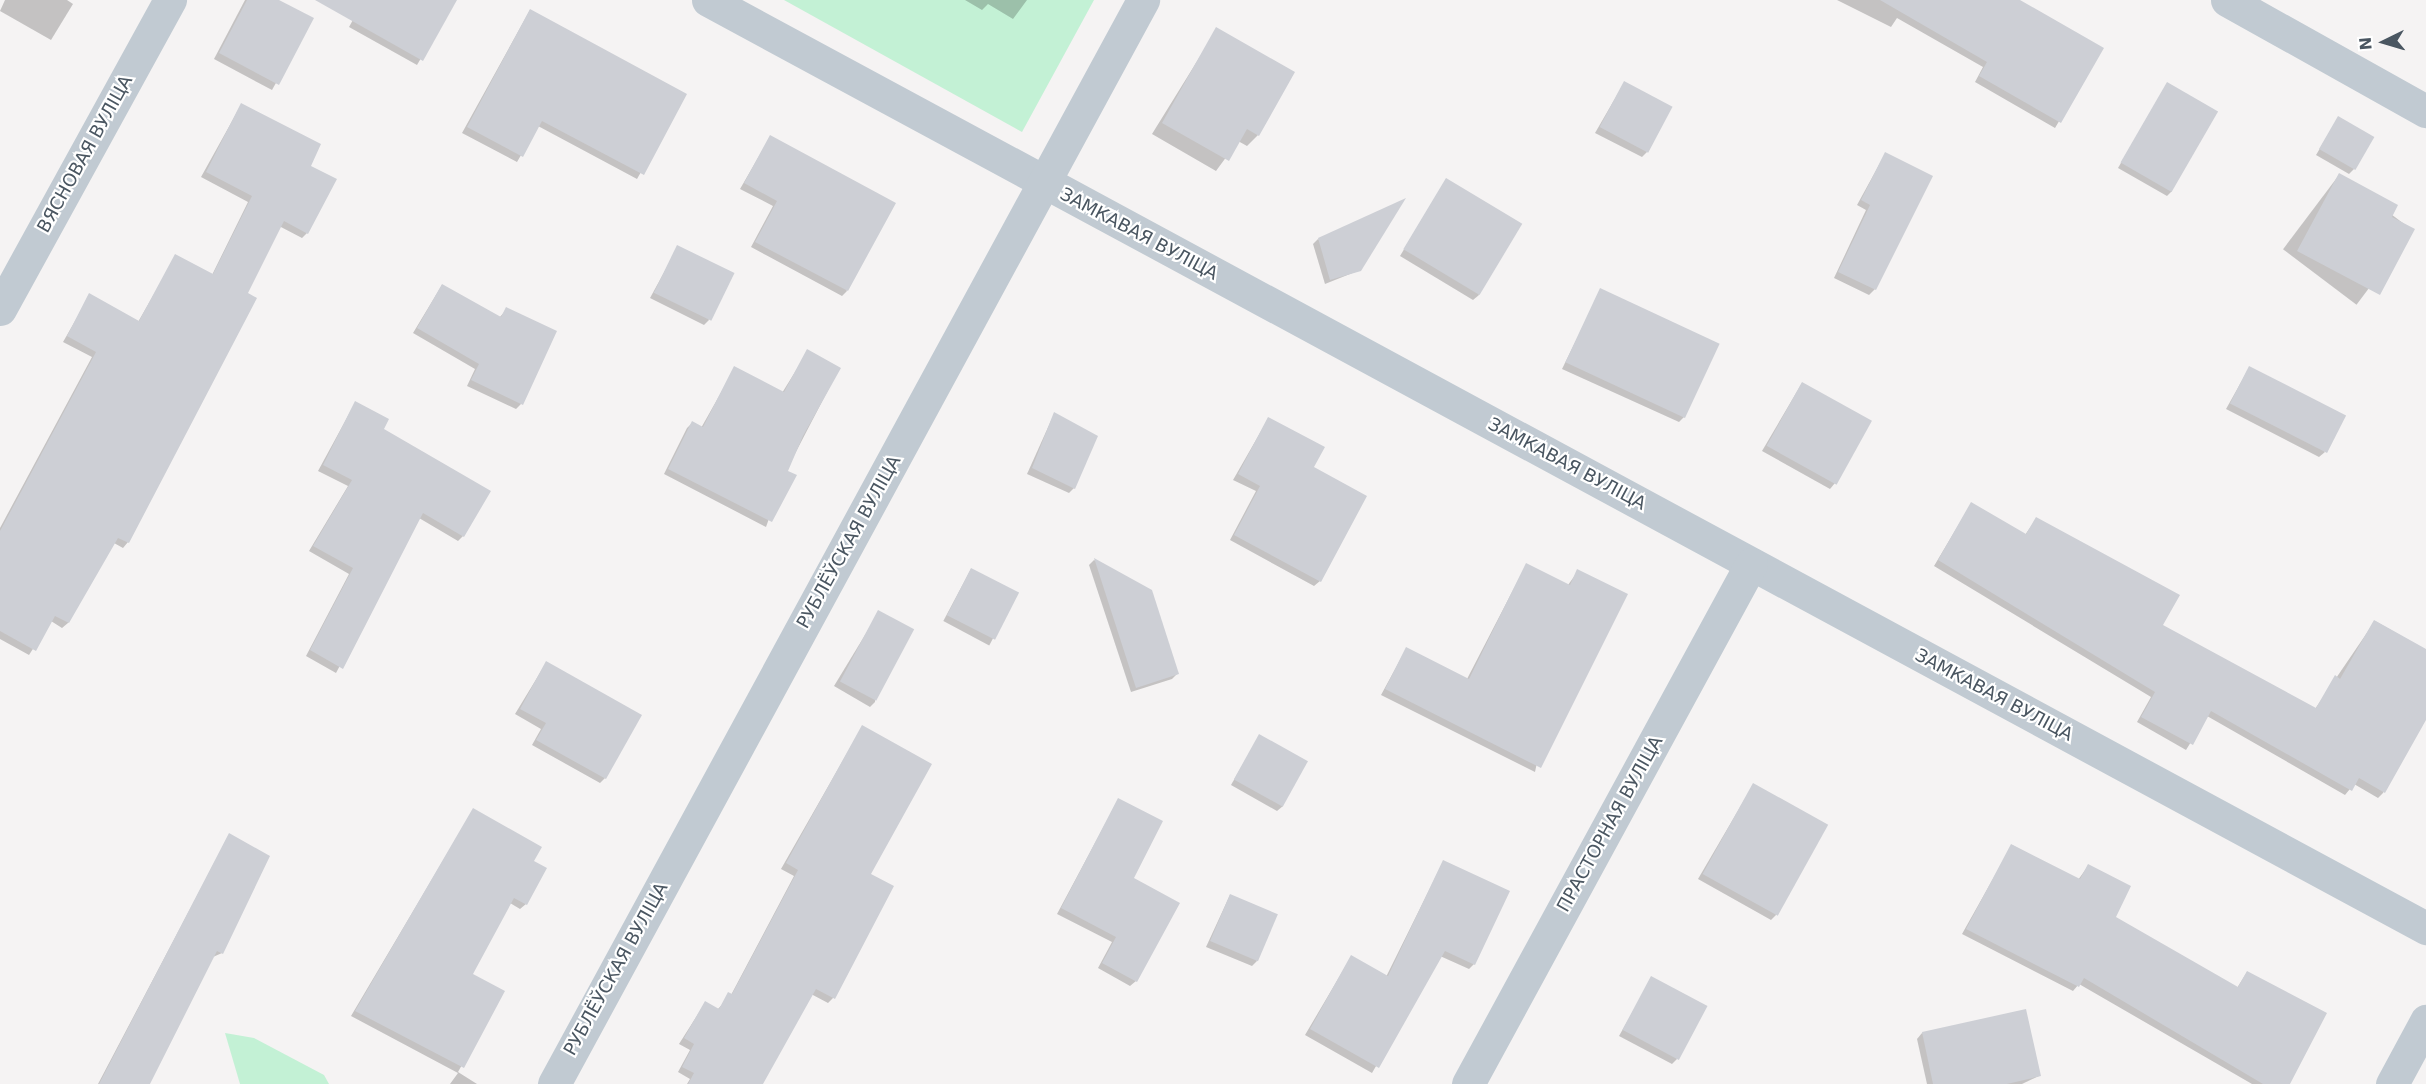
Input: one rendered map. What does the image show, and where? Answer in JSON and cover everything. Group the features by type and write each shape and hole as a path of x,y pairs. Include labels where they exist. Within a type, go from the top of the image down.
{"street":[{"name":"ВЯСНОВАЯ ВУЛІЦА","path":"0,309 170,0"},
{"name":"ЗАМКАВАЯ ВУЛІЦА","path":"708,0 2426,928"},
{"name":"РУБЛЁЎСКАЯ ВУЛІЦА","path":"554,1084 1143,0"},
{"path":"2227,0 2426,111"},
{"name":"ПРАСТОРНАЯ ВУЛІЦА","path":"1468,1084 1751,564"},
{"path":"2392,1084 2426,1020"}],"green space":[{"path":"784,0 1094,0 1022,132"},
{"path":"225,1033 254,1038 324,1075 329,1084 240,1084"}],"building":[{"path":"247,0 279,0 314,18 279,85 219,53"},
{"path":"315,0 457,0 423,61"},
{"path":"1880,0 2020,0 2104,48 2061,123 1979,76 1987,62"},
{"path":"530,9 687,94 644,175 542,121 523,157 467,127"},
{"path":"1216,27 1295,72 1259,136 1247,129 1229,161 1162,123"},
{"path":"1624,81 1673,107 1648,153 1600,127"},
{"path":"2167,82 2218,112 2172,192 2120,163"},
{"path":"241,103 321,144 311,166 337,179 308,234 284,221 248,293 257,298 129,543 118,538 69,623 55,616 36,651 0,631 0,531 96,352 67,336 89,293 139,321 175,254 213,274 252,196 206,172"},
{"path":"2338,116 2374,137 2355,170 2319,149"},
{"path":"770,135 896,203 848,291 755,242 777,201 744,183"},
{"path":"1885,152 1933,176 1876,290 1838,272 1870,205 1861,200"},
{"path":"2339,173 2398,205 2392,217 2415,229 2380,295 2297,251"},
{"path":"1446,178 1522,224 1480,295 1403,249"},
{"path":"1406,198 1361,271 1330,280 1318,238"},
{"path":"677,245 735,273 711,321 654,293"},
{"path":"442,284 501,317 506,307 557,331 523,405 471,380 479,364 417,328"},
{"path":"1600,288 1720,344 1685,418 1565,362"},
{"path":"807,349 841,368 803,436 788,471 797,475 772,522 668,469 692,421 703,427 734,366 784,392"},
{"path":"2249,366 2346,415 2327,453 2230,403"},
{"path":"1802,382 1872,421 1837,485 1767,446"},
{"path":"355,401 389,419 384,429 491,491 464,537 423,513 343,669 310,650 353,568 313,546 352,480 323,465"},
{"path":"1054,412 1098,436 1075,489 1032,468"},
{"path":"1268,417 1325,447 1314,467 1367,496 1321,582 1234,535 1260,486 1238,474"},
{"path":"1971,502 2026,534 2036,517 2180,595 2163,625 2316,708 2335,675 2340,679 2374,620 2426,649 2426,720 2385,793 2359,778 2352,791 2211,711 2193,745 2141,717 2155,692 1938,560"},
{"path":"1094,558 1152,590 1179,674 1136,688"},
{"path":"1526,563 1570,585 1577,569 1628,594 1541,768 1385,689 1406,647 1469,679"},
{"path":"971,568 1019,593 995,640 947,615"},
{"path":"878,610 914,629 876,701 840,682"},
{"path":"546,661 642,715 606,779 536,740 546,723 520,709"},
{"path":"862,725 932,764 871,874 894,886 835,999 816,989 763,1084 688,1084 694,1073 682,1067 694,1044 684,1038 705,1001 719,1009 728,992 732,994 798,870 786,863"},
{"path":"1259,734 1308,761 1283,807 1234,779"},
{"path":"1753,783 1828,825 1778,916 1703,874"},
{"path":"1118,798 1163,821 1134,878 1180,903 1137,982 1102,963 1116,937 1061,908"},
{"path":"473,808 542,847 534,861 547,868 527,905 514,898 473,974 505,991 464,1068 355,1011"},
{"path":"229,833 270,856 223,954 217,951 150,1084 99,1084"},
{"path":"2011,844 2080,879 2088,864 2131,886 2116,917 2238,987 2247,971 2327,1013 2290,1084 2263,1084 2084,978 2079,987 1966,929"},
{"path":"1443,860 1510,891 1475,965 1445,951 1379,1068 1310,1029 1351,955 1388,976"},
{"path":"1230,894 1278,914 1258,961 1210,941"},
{"path":"1651,976 1708,1006 1679,1060 1622,1030"},
{"path":"2026,1009 2041,1076 2007,1084 1933,1084 1922,1032"}]}
